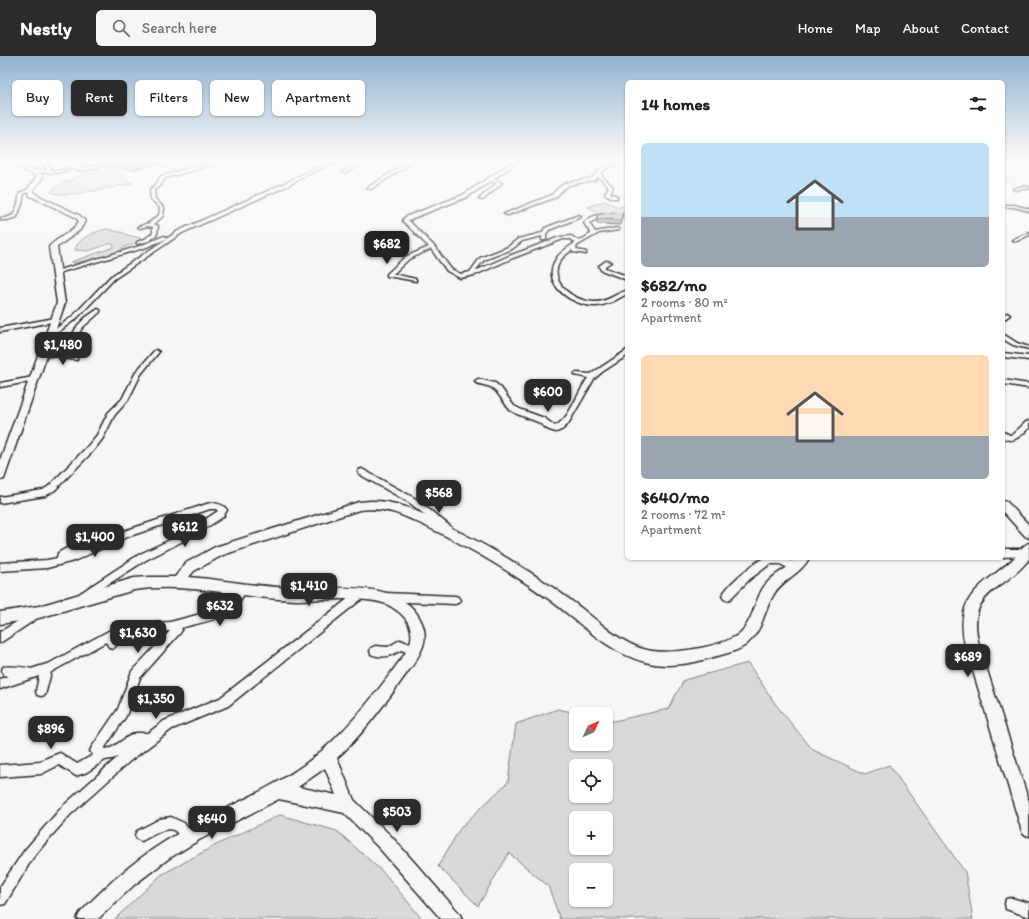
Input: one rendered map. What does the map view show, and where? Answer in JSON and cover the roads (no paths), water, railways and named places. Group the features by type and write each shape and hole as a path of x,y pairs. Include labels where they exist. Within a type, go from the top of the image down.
{"street":[{"path":"0,219 7,219 15,216 21,201"},
{"path":"0,476 32,379 61,304 53,252 54,245 79,227 82,221 77,216 45,201"},
{"path":"149,225 161,216 162,208 155,201"},
{"path":"48,337 75,317 112,278 186,229 250,201"},
{"path":"451,201 405,220 432,247 439,258 452,272 460,276 473,274 544,244 566,238 575,239 578,242 575,246 575,251 584,253"},
{"path":"506,214 540,201"},
{"path":"1005,206 1014,206 1029,210"},
{"path":"544,244 544,234 547,229 579,216"},
{"path":"594,234 586,223 589,220 599,216"},
{"path":"128,251 133,246 147,240 154,234 156,226 149,225 140,227"},
{"path":"617,229 605,230 594,234 575,246 556,262 554,278 555,283 562,291 582,303 595,304 610,300 625,293"},
{"path":"1015,240 1029,232"},
{"path":"473,274 472,271 482,259 510,248 520,240 544,234"},
{"path":"56,272 150,244 166,237 173,237"},
{"path":"414,280 389,275 407,258 432,247"},
{"path":"608,262 602,268 625,277"},
{"path":"610,279 615,274"},
{"path":"41,356 61,353 69,349 78,328 98,312"},
{"path":"0,330 55,320"},
{"path":"1005,337 1016,344 1028,348"},
{"path":"1006,355 1028,348"},
{"path":"0,500 45,493 52,488 90,449 100,436 111,415 125,400 138,372 156,352"},
{"path":"61,353 65,357 75,359"},
{"path":"478,381 496,387 509,406 518,412 541,420 551,428 558,429 562,427 575,407 592,376 625,353"},
{"path":"1006,355 1029,358"},
{"path":"577,374 592,376"},
{"path":"0,385 32,379"},
{"path":"1005,382 1029,386"},
{"path":"1005,436 1009,438 1016,436 1029,424"},
{"path":"362,472 413,501 453,534"},
{"path":"0,567 40,565 74,557 124,534 210,506 217,506 223,510 220,515 209,522 186,536 143,557 73,603"},
{"path":"178,583 190,567 219,551 362,506 387,506 403,509 453,534 532,581 608,637 637,653 654,658 680,658 731,645 744,639 753,629 766,594 773,584 802,560"},
{"path":"1005,507 1029,534"},
{"path":"40,565 71,551 84,543"},
{"path":"1005,553 1028,551"},
{"path":"1028,551 1015,566 992,582 976,599 972,606 969,621 972,645 1029,828"},
{"path":"727,596 733,588 765,560"},
{"path":"779,560 790,565 802,560"},
{"path":"0,618 39,612 134,584 178,583 294,594 361,594 384,597 408,596 455,600"},
{"path":"0,684 49,668 133,628 172,626 187,621 214,617 235,600 241,590"},
{"path":"0,899 28,855 66,811 148,739 168,725 224,702 361,594"},
{"path":"86,919 126,880 147,864 187,837 252,805 310,770 328,756 357,727 393,681 414,650 417,643 414,619 399,605 384,597"},
{"path":"0,638 39,612"},
{"path":"102,755 96,751 122,712 136,675 177,630 172,626"},
{"path":"375,651 389,652 400,645 414,650"},
{"path":"7,670 21,673 49,668"},
{"path":"41,690 49,668"},
{"path":"0,771 41,768 60,759 76,770 83,768 102,755 112,754 136,738 148,739"},
{"path":"328,756 348,806 386,843 453,919"},
{"path":"277,791 348,806"},
{"path":"141,834 158,825 172,823 179,827 187,837"},
{"path":"1011,904 1029,910"}]}
